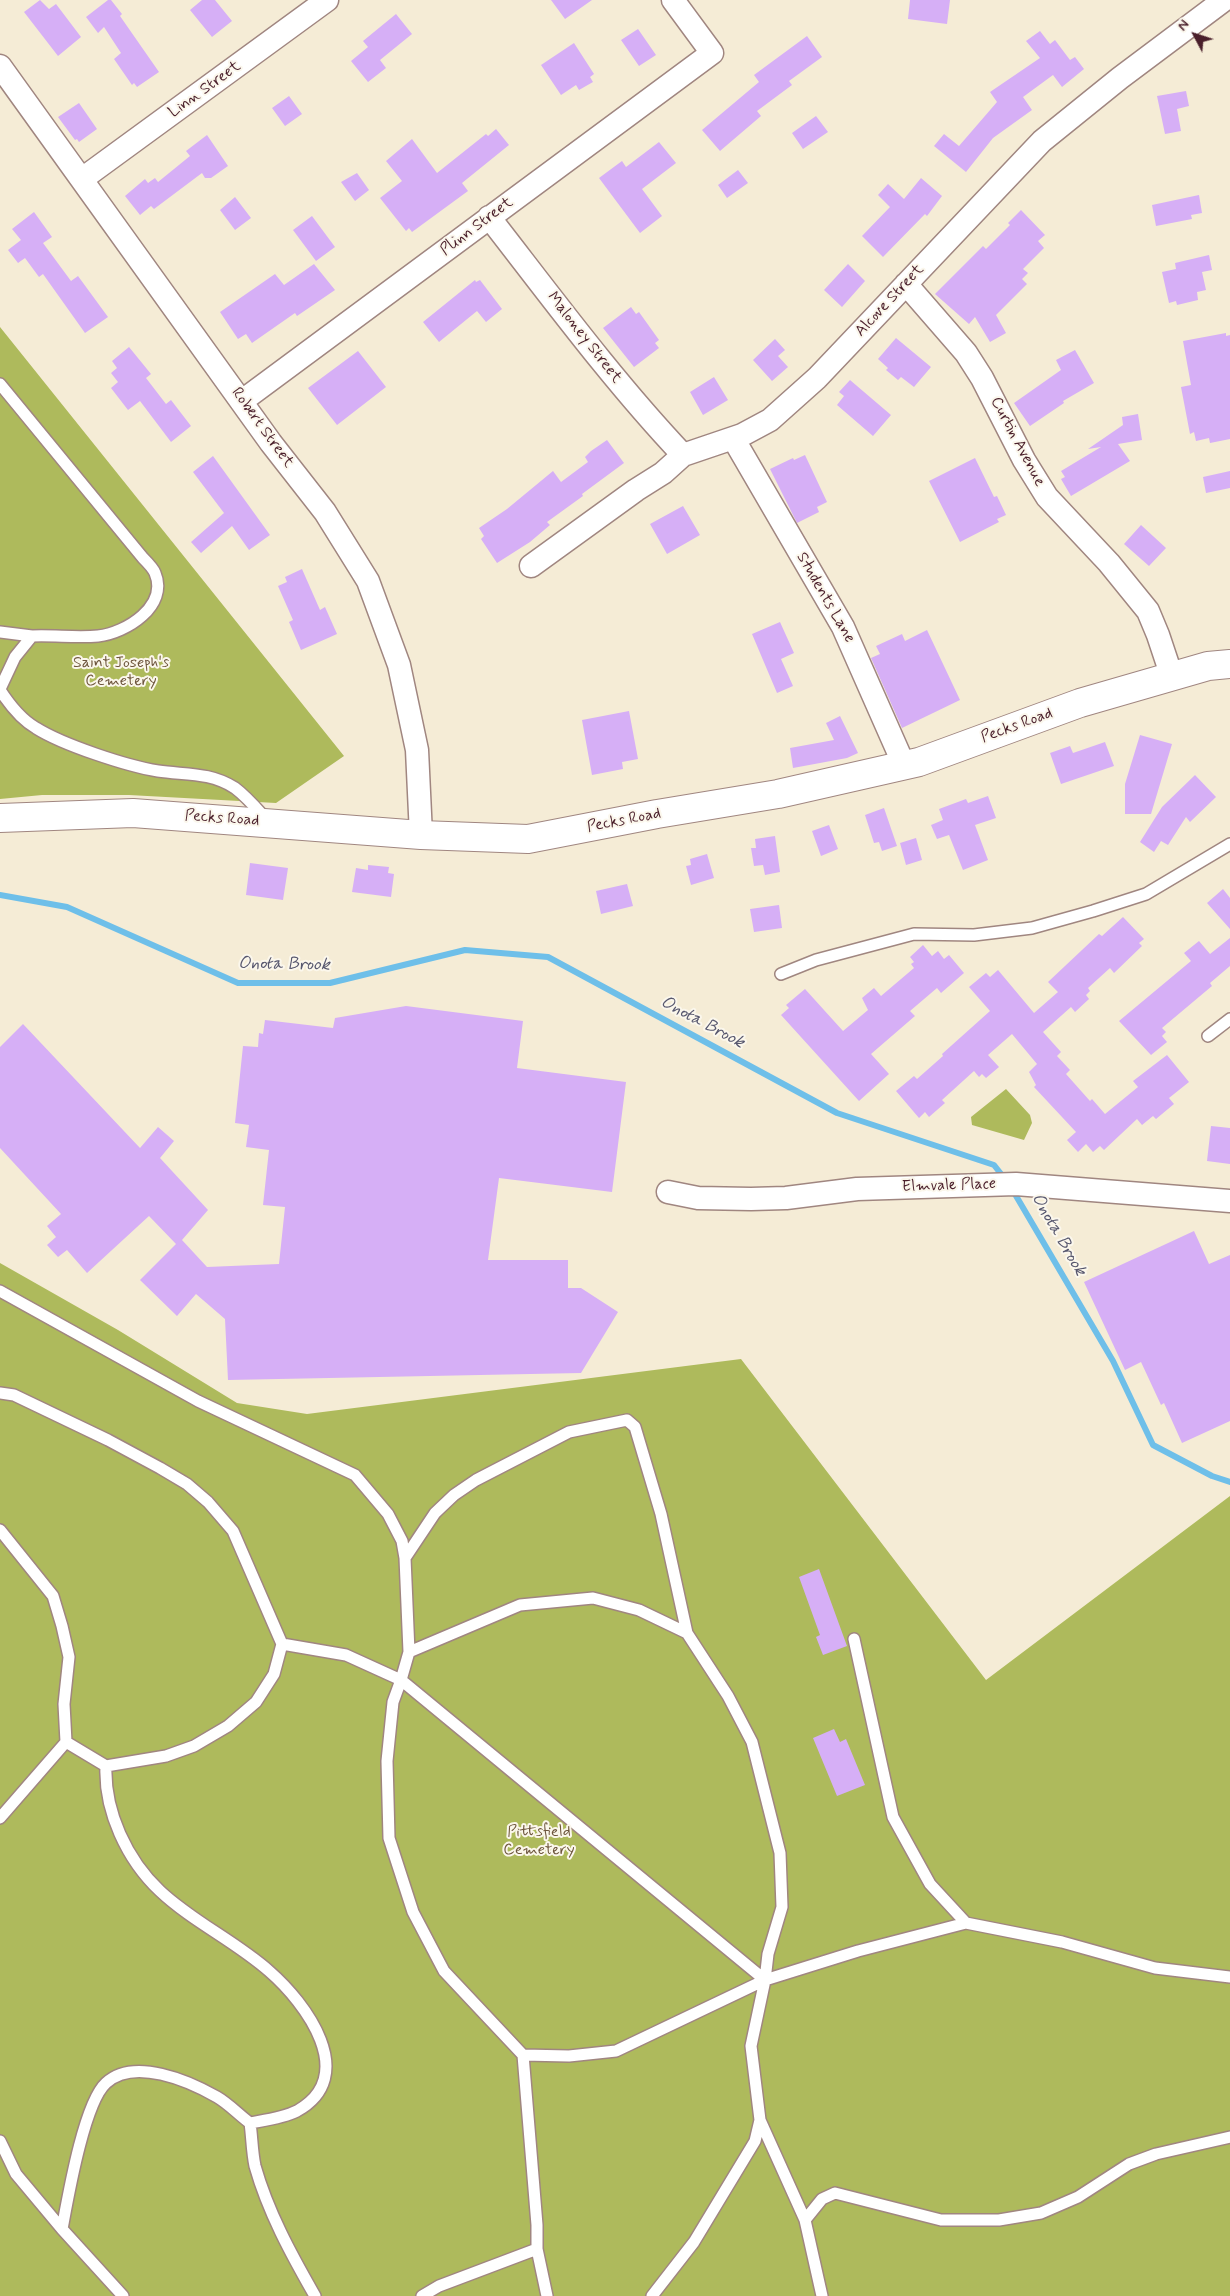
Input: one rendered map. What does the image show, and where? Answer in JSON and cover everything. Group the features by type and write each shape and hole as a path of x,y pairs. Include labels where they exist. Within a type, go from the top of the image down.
{"street":[{"name":"Linn Street","path":"82,179 327,0"},
{"name":"Plinn Street","path":"242,401 712,53 673,0"},
{"name":"Alcove Street","path":"531,566 636,490 664,473 683,456 733,438 770,420 817,378 1042,141 1120,78 1224,0"},
{"name":"Robert Street","path":"0,66 271,443 325,512 368,581 398,666 417,750 421,834"},
{"name":"Maloney Street","path":"489,217 620,384 653,424 683,456"},
{"name":"Curtin Avenue","path":"906,284 966,353 977,369 1024,460 1047,497 1109,564 1148,611 1172,677"},
{"name":"Students Lane","path":"733,438 843,627 904,765"},
{"name":"Pecks Road","path":"0,818 134,813 421,834 528,839 657,814 778,794 919,762 1080,703 1208,666 1230,664"},
{"name":"Elmvale Place","path":"668,1192 698,1198 751,1199 786,1198 857,1189 1007,1184 1230,1201"}],"lane":[{"path":"0,384 144,558 155,573 157,585 156,598 148,611 134,623 99,636 32,636 0,632"},
{"path":"32,636 15,657 0,690 8,703 36,728 60,740 131,765 159,771 202,774 234,788 250,801 270,823"},
{"path":"781,974 816,960 914,934 974,935 1032,928 1093,911 1146,894 1230,844"},
{"path":"1208,1036 1230,1019"},
{"path":"0,1290 198,1401 355,1475 388,1514 402,1541 405,1558 409,1652 393,1702 387,1761 389,1838 413,1912 444,1971 523,2056 537,2225 537,2249 547,2296"},
{"path":"0,1393 14,1395 108,1440 187,1484 208,1502 233,1531 282,1644 274,1674 256,1702 228,1726 194,1746 166,1756 106,1766 66,1742"},
{"path":"405,1558 435,1513 454,1495 476,1480 569,1432 626,1420 635,1428 661,1514 687,1633 728,1696 752,1742 780,1853 782,1908 768,1954 752,2046 753,2074 760,2120 806,2220 822,2296"},
{"path":"0,1530 53,1596 62,1626 68,1657 64,1704 66,1742 0,1818"},
{"path":"409,1652 520,1605 593,1598 639,1610 687,1633"},
{"path":"854,1639 893,1817 930,1884 966,1924"},
{"path":"282,1644 346,1655 401,1680 765,1980"},
{"path":"106,1766 105,1780 116,1828 136,1862 166,1896 194,1919 238,1946 271,1972 305,2013 324,2045 328,2065 324,2084 311,2100 298,2110 282,2117 250,2123"},
{"path":"523,2056 569,2056 616,2051 765,1980 858,1950 966,1924 1062,1942 1155,1968 1230,1977"},
{"path":"62,2229 78,2153 96,2095 106,2082 122,2074 140,2070 164,2076 192,2084 218,2098 250,2123 255,2165 268,2203 284,2242 315,2296"},
{"path":"652,2296 694,2242 755,2141 760,2120"},
{"path":"806,2220 822,2198 835,2193 941,2220 999,2220 1041,2213 1078,2197 1129,2164 1156,2154 1230,2137"},
{"path":"0,2141 16,2174 62,2229 123,2296"},
{"path":"422,2296 439,2286 537,2249"}],"green space":[{"name":"Saint Joseph's Cemetery","path":"0,327 344,756 276,803 129,795 42,795 0,799"},
{"path":"1006,1089 1030,1115 1032,1123 1024,1140 972,1125 971,1117"},
{"name":"Pittsfield Cemetery","path":"0,1263 118,1330 237,1403 307,1414 741,1359 986,1680 1230,1496 1230,2296 0,2296"}],"building":[{"path":"40,0 49,9 56,4 81,37 58,56 24,12"},
{"path":"108,0 111,0 122,14 120,16 159,72 137,87 134,83 132,85 114,59 121,53 104,27 98,33 86,17"},
{"path":"202,0 215,0 232,21 212,37 190,10"},
{"path":"551,0 592,0 565,19"},
{"path":"910,0 950,0 947,24 908,19"},
{"path":"396,14 412,34 380,60 386,68 368,82 351,61 368,47 363,41"},
{"path":"638,29 656,55 639,66 621,40"},
{"path":"1040,31 1050,44 1055,40 1070,60 1075,57 1084,69 1062,87 1053,75 1023,97 1032,110 993,138 966,172 934,146 944,134 959,146 997,102 990,92 1040,58 1026,41"},
{"path":"807,36 822,57 789,81 792,85 757,111 761,116 720,151 702,130 759,82 754,75"},
{"path":"574,43 594,74 590,77 593,82 579,90 576,85 561,95 541,65"},
{"path":"1186,91 1189,106 1177,109 1181,131 1165,134 1157,96"},
{"path":"289,96 302,114 285,126 272,108"},
{"path":"79,103 97,129 79,142 77,139 75,140 58,117"},
{"path":"816,116 828,132 803,149 792,133"},
{"path":"496,129 509,145 462,183 468,191 412,232 409,228 406,231 380,198 402,181 386,161 412,139 437,173 486,134 488,136"},
{"path":"207,135 228,166 211,178 205,178 202,173 154,209 151,206 140,215 125,196 145,179 148,183 155,178 158,182 190,156 186,151"},
{"path":"659,142 676,163 642,189 662,216 640,233 599,178 622,161 626,167"},
{"path":"738,170 748,183 727,198 718,185"},
{"path":"357,173 369,190 355,201 341,182"},
{"path":"921,178 942,196 927,216 925,214 883,257 862,236 890,207 878,195 888,184 904,199"},
{"path":"1199,195 1202,213 1191,215 1192,219 1156,226 1152,205"},
{"path":"235,197 251,218 235,230 220,210"},
{"path":"1021,210 1045,235 1038,241 1044,248 1023,269 1028,273 1022,279 1027,284 996,315 1006,333 990,342 975,317 969,324 935,294 983,246 986,249 1010,225 1008,223"},
{"path":"34,212 52,237 43,243 71,281 78,276 108,317 85,333 43,274 39,277 25,258 18,263 8,250 21,240 12,229"},
{"path":"312,216 335,247 316,261 293,230"},
{"path":"1209,255 1212,270 1202,272 1206,290 1197,292 1198,300 1177,305 1176,301 1169,303 1162,272 1176,269 1175,263"},
{"path":"314,264 335,290 297,316 295,313 252,343 246,334 238,339 220,312 275,274 284,285"},
{"path":"848,264 865,281 842,307 824,290"},
{"path":"475,280 476,282 480,280 502,309 486,322 477,311 439,342 423,322"},
{"path":"631,307 636,314 639,312 659,340 655,343 659,348 634,367 603,328"},
{"path":"1226,333 1226,336 1230,335 1230,439 1210,443 1209,438 1196,441 1194,432 1190,434 1181,387 1191,385 1183,341"},
{"path":"896,338 931,367 914,387 901,377 898,380 886,370 888,368 878,359"},
{"path":"775,339 785,350 778,356 788,367 772,381 753,360"},
{"path":"129,347 151,374 146,378 166,404 171,400 191,426 171,442 140,401 128,410 111,388 118,382 111,373 117,368 112,361"},
{"path":"1075,350 1094,383 1063,401 1064,403 1030,426 1014,403 1061,370 1056,360"},
{"path":"358,351 386,387 337,425 308,388"},
{"path":"714,377 728,400 703,415 690,392"},
{"path":"850,380 891,415 873,436 837,405 844,396 839,392"},
{"path":"1138,414 1142,440 1118,444 1130,461 1071,496 1061,479 1065,477 1061,471 1101,447 1088,449 1123,425 1122,417"},
{"path":"607,440 624,463 547,522 550,525 530,542 497,563 481,539 484,536 479,528 507,509 553,471 561,482 588,462 585,457"},
{"path":"805,455 827,502 817,507 819,512 797,523 770,469 793,458 794,460"},
{"path":"213,456 270,535 249,550 232,526 201,553 191,542 224,513 193,472"},
{"path":"975,458 994,497 997,496 1006,515 997,519 999,522 960,542 929,481"},
{"path":"1230,471 1230,488 1206,493 1203,477"},
{"path":"683,506 700,535 667,554 650,524"},
{"path":"1141,525 1166,548 1149,566 1124,544"},
{"path":"302,569 320,610 325,607 337,634 301,650 289,622 293,620 278,586 287,582 285,577"},
{"path":"780,622 794,653 781,659 793,686 777,693 752,634"},
{"path":"927,630 960,700 902,728 871,658 880,654 876,646 902,634 905,641"},
{"path":"629,711 638,759 622,762 623,769 592,775 582,720"},
{"path":"840,716 858,753 847,758 793,768 790,748 834,740 826,723"},
{"path":"1140,735 1172,744 1151,814 1125,814 1125,784"},
{"path":"1105,742 1114,766 1061,784 1050,753 1070,746 1073,753"},
{"path":"1195,775 1216,797 1190,822 1186,817 1168,845 1161,841 1154,852 1140,842 1162,807"},
{"path":"988,796 996,818 975,825 988,860 963,870 949,835 937,839 931,825 943,820 939,809 966,799 968,803"},
{"path":"884,808 897,846 882,851 879,842 874,843 865,815"},
{"path":"829,825 838,849 821,856 812,831"},
{"path":"775,836 780,872 765,875 763,865 754,866 751,848 756,848 755,839"},
{"path":"916,838 922,860 906,865 900,843"},
{"path":"707,854 714,878 691,885 686,866 691,865 690,859"},
{"path":"250,863 288,868 283,900 246,895"},
{"path":"368,865 389,867 388,873 394,874 391,897 352,892 356,868 368,870"},
{"path":"627,884 633,906 601,914 596,891"},
{"path":"1223,889 1230,898 1230,929 1207,903"},
{"path":"779,905 782,928 754,932 750,909"},
{"path":"1123,917 1144,939 1139,943 1142,946 1114,973 1110,968 1088,988 1090,991 1086,995 1089,999 1075,1012 1071,1007 1043,1032 1061,1052 1057,1056 1070,1070 1066,1074 1090,1101 1092,1099 1105,1114 1138,1087 1133,1081 1167,1055 1189,1082 1169,1098 1174,1104 1156,1119 1153,1116 1142,1125 1137,1119 1104,1150 1100,1146 1093,1152 1086,1144 1078,1152 1067,1140 1076,1132 1034,1087 1036,1085 1029,1072 1037,1064 1012,1034 988,1055 999,1067 986,1078 982,1074 979,1077 974,1071 942,1100 945,1103 929,1117 925,1112 919,1118 896,1091 914,1076 917,1079 990,1011 969,987 986,973 990,977 998,970 1034,1013 1058,992 1048,982 1099,934 1102,936"},
{"path":"1230,938 1230,966 1210,983 1212,986 1162,1028 1166,1032 1162,1036 1167,1042 1151,1055 1119,1021 1191,961 1184,953 1199,941 1210,954"},
{"path":"923,945 932,956 938,951 944,959 949,955 964,973 941,993 937,988 910,1011 915,1016 871,1054 889,1074 859,1101 781,1015 789,1008 786,1005 805,989 843,1031 868,1010 862,998 874,988 881,996 914,968 911,964 914,962 910,957"},
{"path":"406,1006 523,1021 517,1068 626,1082 612,1192 499,1178 488,1260 568,1260 568,1288 581,1288 618,1312 581,1373 228,1380 225,1319 196,1294 177,1316 140,1280 176,1244 149,1216 87,1273 67,1250 58,1257 47,1245 56,1237 47,1226 61,1214 0,1148 0,1047 23,1024 140,1148 158,1127 174,1141 160,1158 208,1210 182,1240 207,1267 279,1264 285,1207 263,1205 269,1150 246,1147 249,1125 235,1123 243,1046 258,1047 259,1033 263,1034 265,1020 333,1028 335,1018"},
{"path":"1211,1126 1230,1128 1230,1164 1207,1161"},
{"path":"1194,1231 1209,1264 1230,1255 1230,1421 1182,1443 1164,1403 1161,1405 1141,1362 1125,1370 1084,1282"},
{"path":"819,1569 847,1646 823,1655 816,1637 820,1635 799,1577"},
{"path":"834,1729 840,1742 846,1739 865,1785 837,1796 813,1738"}],"waterway":[{"name":"Onota Brook","path":"0,895 67,907 238,983 330,983 465,950 548,957 837,1113 994,1165 1005,1179"},
{"name":"Onota Brook","path":"1012,1189 1113,1361 1153,1445 1212,1476 1230,1482"}]}
